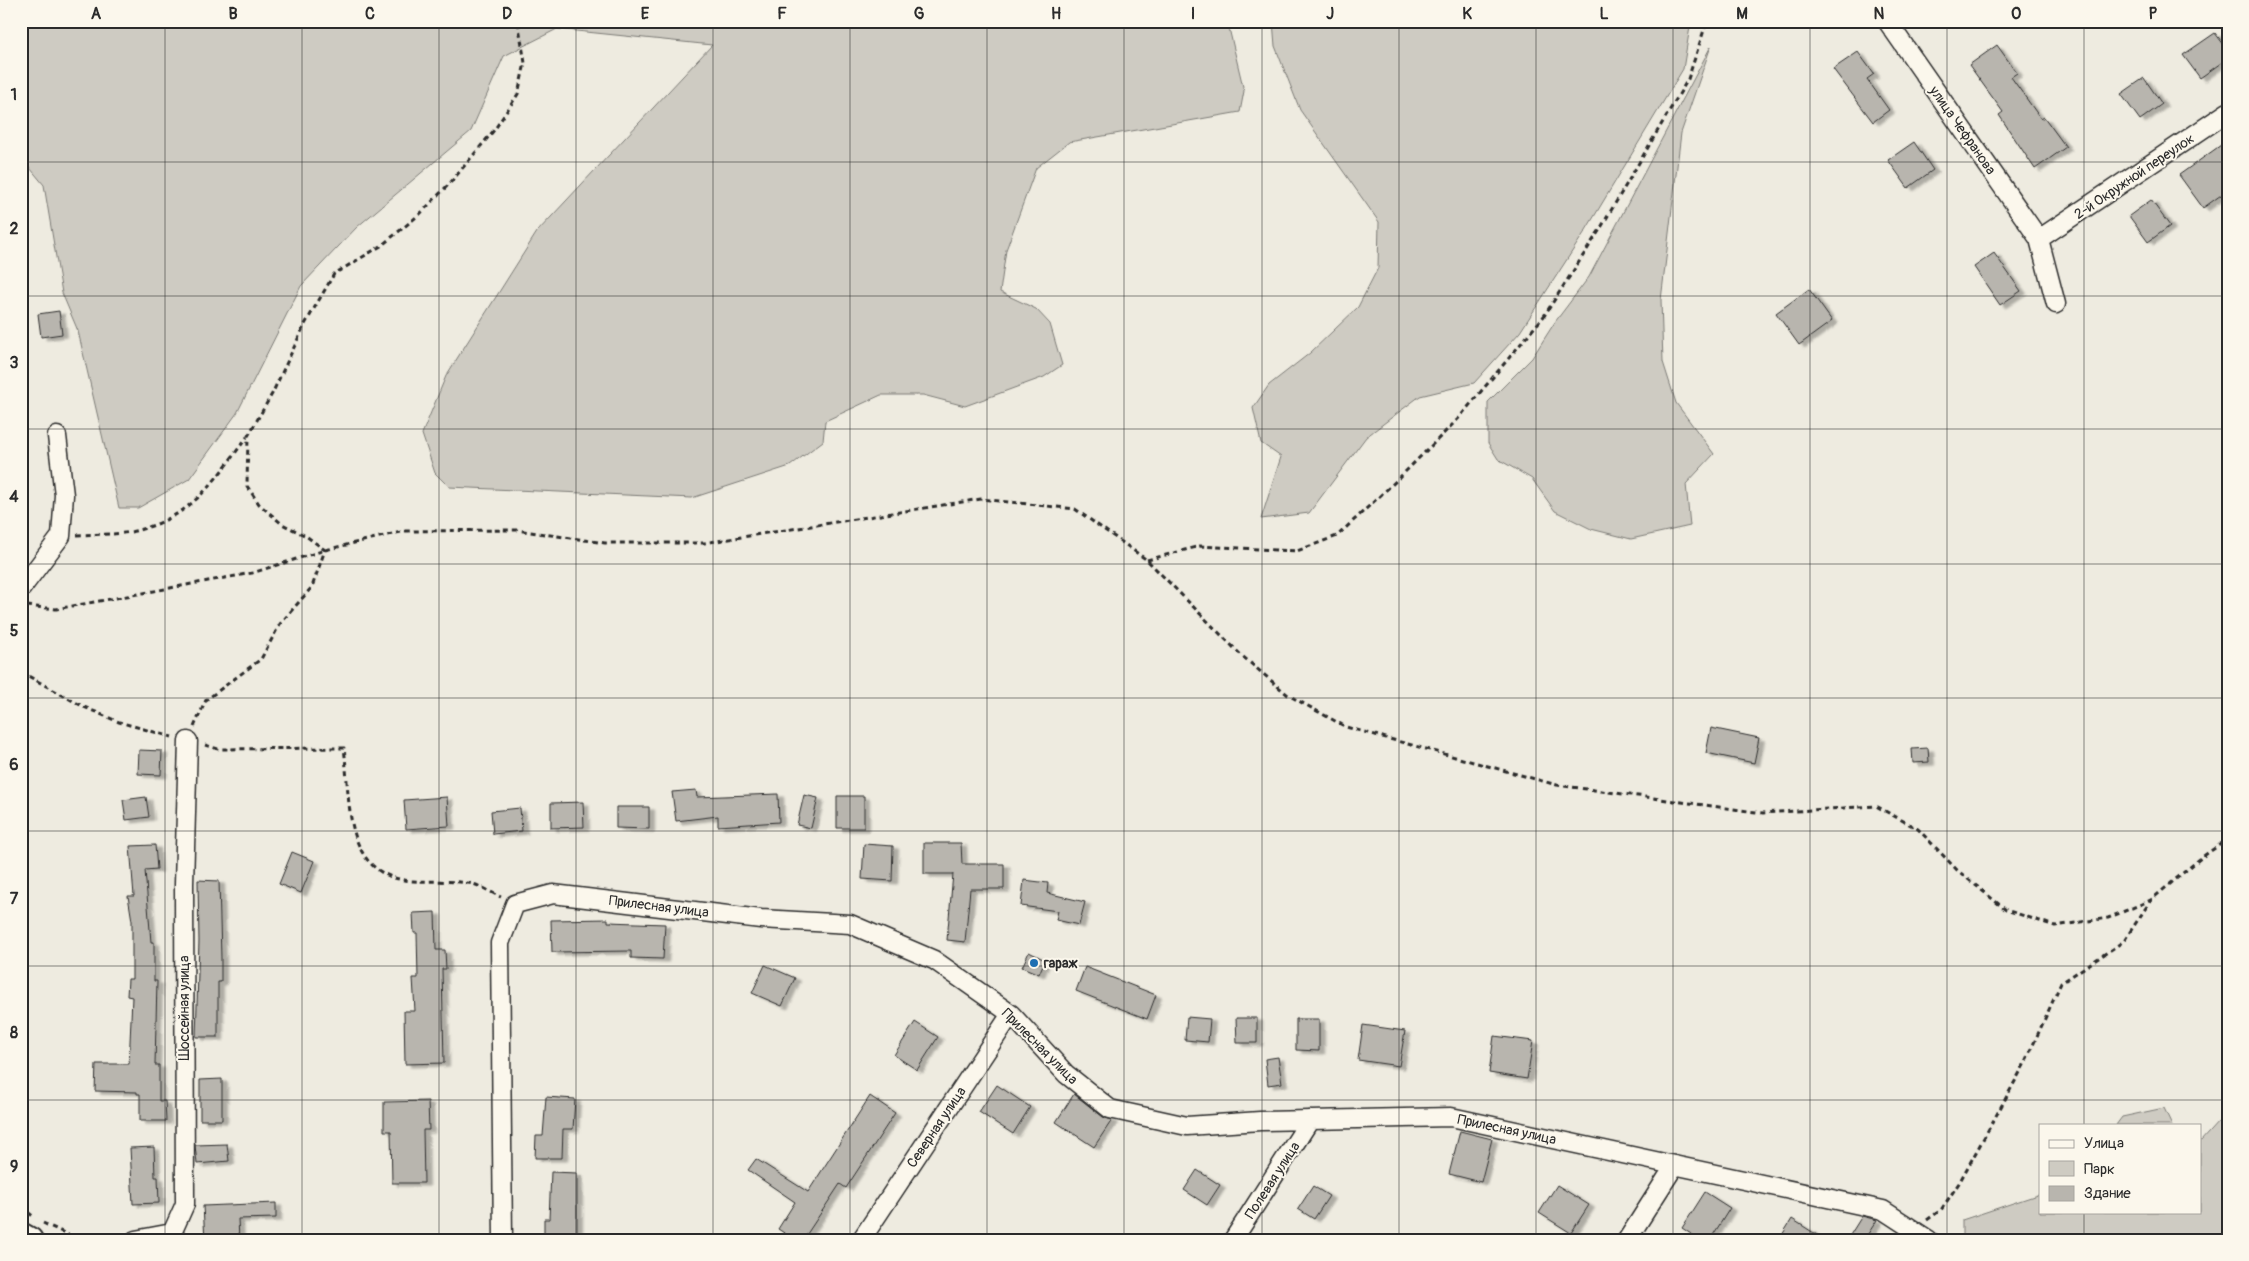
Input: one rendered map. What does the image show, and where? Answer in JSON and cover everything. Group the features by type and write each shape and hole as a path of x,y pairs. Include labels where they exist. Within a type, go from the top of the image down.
{"street":[{"name":"улица Чефранова","path":"1887,21 2039,239"},
{"name":"2-й Окружной переулок","path":"2039,239 2228,112"},
{"path":"2039,239 2056,304"},
{"path":"21,589 61,536 64,495 57,436"},
{"name":"Шоссейная улица","path":"134,1240 172,1233 185,1204 184,884 188,741"},
{"name":"Прилесная улица","path":"515,904 553,894 762,919 850,924 934,960 1011,1014 1066,1074 1110,1109 1187,1126 1260,1121 1451,1117 1883,1210 1929,1240"},
{"path":"503,1240 500,943 515,904"},
{"name":"Северная улица","path":"861,1240 1011,1014"},
{"name":"Полевая улица","path":"1233,1240 1310,1120"},
{"path":"1627,1240 1675,1165"},
{"path":"21,1235 30,1240"}],"path":[{"path":"61,536 130,532 170,520 190,507 216,479 248,436 272,394 304,326 334,274 381,246 420,214 451,182 495,129 509,108 518,94 525,63 518,21"},
{"path":"1147,560 1200,546 1296,551 1337,536 1397,480 1458,419 1544,316 1599,231 1688,79 1707,21"},
{"path":"248,436 247,486 259,504 282,524 306,536 325,550"},
{"path":"21,605 56,609 252,573 325,550 405,531 517,530 605,543 704,543 981,499 1075,509 1147,560 1241,655 1288,696 1346,727 1557,786 1763,813 1876,806 1918,829 1957,870 2006,910 2055,926 2108,918 2152,900"},
{"path":"188,741 206,700 261,659 280,624 312,587 325,550"},
{"path":"21,672 84,707 119,722 188,741 218,748 344,748 350,822 360,851 374,868 409,881 473,884 515,904"},
{"path":"1914,1230 1941,1210 1959,1183 2024,1065 2061,983 2124,941 2152,900 2202,856 2228,839"},
{"path":"21,1207 41,1223 79,1240"}],"green space":[{"path":"21,21 1230,21 1228,24 1244,91 1240,112 1069,142 1036,168 1006,250 1000,292 1036,309 1050,324 1062,365 1044,377 965,406 923,395 881,395 825,421 823,441 790,466 692,498 449,487 435,473 422,434 446,376 537,232 712,45 557,29 504,56 471,131 357,227 301,286 237,413 189,479 138,508 119,508 78,331 62,293 44,185 21,157 21,109 26,106"},
{"path":"1273,21 1691,21 1683,69 1586,230 1520,332 1474,383 1420,396 1366,437 1309,513 1261,519 1281,457 1261,443 1253,408 1269,385 1310,353 1358,307 1378,268 1379,222 1300,110 1275,46"},
{"path":"1711,46 1681,133 1661,300 1663,362 1676,403 1714,454 1686,484 1690,526 1631,539 1591,529 1555,511 1532,479 1498,459 1488,443 1488,402 1532,358 1555,322 1589,277"},
{"path":"2164,1108 2172,1124 2117,1124 2122,1117"},
{"path":"2228,1111 2228,1240 1962,1240 1962,1220 2039,1194 2039,1214 2202,1214 2202,1140"}],"building":[{"path":"2215,33 2228,50 2228,58 2200,78 2183,55"},
{"path":"1997,45 2017,73 2011,77 2041,119 2044,117 2066,147 2035,169 1999,115 2003,112 1969,65"},
{"path":"1858,52 1874,74 1867,79 1889,110 1873,122 1833,69"},
{"path":"2144,78 2162,104 2140,120 2121,94"},
{"path":"2228,140 2228,190 2203,208 2179,175"},
{"path":"1914,142 1933,170 1908,188 1888,160"},
{"path":"2151,200 2170,226 2148,242 2129,216"},
{"path":"1994,253 2021,291 2000,305 1974,267"},
{"path":"1809,289 1832,321 1799,345 1776,313"},
{"path":"59,311 62,334 41,337 38,314"},
{"path":"1711,728 1759,738 1754,763 1706,753"},
{"path":"1928,748 1929,762 1913,763 1912,749"},
{"path":"139,750 162,751 161,775 138,774"},
{"path":"696,790 697,797 778,794 779,822 718,826 718,816 676,821 672,792"},
{"path":"804,795 818,798 811,828 797,825"},
{"path":"837,796 864,796 864,828 837,828"},
{"path":"146,797 149,817 126,820 123,800"},
{"path":"447,797 449,826 406,829 404,800"},
{"path":"583,802 584,827 551,828 551,803"},
{"path":"616,807 649,807 649,829 616,828"},
{"path":"520,808 522,831 493,834 491,811"},
{"path":"924,843 961,843 962,864 1004,864 1004,889 970,889 965,942 947,940 953,874 924,874"},
{"path":"864,844 893,846 892,881 862,879"},
{"path":"155,845 157,869 145,870 151,942 154,942 154,981 157,981 155,1065 159,1065 159,1101 165,1101 166,1121 140,1121 140,1094 137,1094 137,1092 95,1091 96,1064 129,1064 132,997 127,996 128,979 132,979 132,921 128,896 134,896 130,846"},
{"path":"292,852 314,861 301,893 279,884"},
{"path":"198,880 219,881 221,982 218,982 218,1037 196,1037 199,941"},
{"path":"1024,880 1048,883 1047,893 1085,902 1079,925 1056,920 1058,911 1021,906"},
{"path":"435,912 436,950 445,950 446,969 442,969 444,1063 405,1064 404,1011 415,1011 413,978 418,978 417,933 414,933 413,913"},
{"path":"608,919 608,922 665,924 663,959 631,958 631,951 552,952 551,920"},
{"name":"гараж","path":"1029,952 1045,960 1039,974 1022,967"},
{"path":"765,965 795,978 782,1006 752,993"},
{"path":"1085,967 1156,995 1147,1019 1076,991"},
{"path":"1187,1017 1210,1019 1208,1042 1185,1040"},
{"path":"1236,1018 1257,1018 1257,1043 1237,1043"},
{"path":"1296,1019 1319,1019 1319,1051 1296,1050"},
{"path":"915,1022 938,1037 917,1070 894,1055"},
{"path":"1363,1025 1405,1031 1399,1066 1358,1060"},
{"path":"1494,1036 1533,1041 1527,1079 1489,1073"},
{"path":"1278,1057 1282,1083 1268,1085 1265,1059"},
{"path":"222,1079 222,1120 200,1120 200,1080"},
{"path":"997,1085 1030,1107 1013,1134 979,1112"},
{"path":"1074,1094 1103,1117 1112,1120 1094,1147 1056,1122"},
{"path":"870,1096 895,1113 846,1188 840,1184 803,1240 795,1240 778,1229 795,1202 748,1170 756,1159 808,1192"},
{"path":"546,1097 575,1099 573,1129 563,1129 562,1158 535,1158 536,1136 543,1136"},
{"path":"428,1101 429,1130 423,1130 424,1183 392,1183 391,1131 384,1131 384,1102"},
{"path":"1460,1131 1492,1139 1481,1182 1449,1174"},
{"path":"227,1144 229,1161 197,1164 195,1145"},
{"path":"154,1147 155,1177 158,1177 159,1203 133,1204 130,1148"},
{"path":"1197,1170 1220,1185 1207,1205 1184,1190"},
{"path":"551,1172 577,1173 577,1240 544,1240 544,1219 549,1219"},
{"path":"1557,1185 1589,1205 1571,1233 1539,1213"},
{"path":"1313,1186 1329,1196 1314,1219 1298,1209"},
{"path":"1705,1192 1730,1208 1710,1240 1700,1240 1682,1228"},
{"path":"276,1203 276,1218 238,1219 239,1240 205,1240 203,1206"},
{"path":"1862,1216 1877,1220 1864,1240 1847,1240"},
{"path":"1792,1219 1825,1240 1779,1240"}],"place":[{"name":"гараж","path":"1034,963"}]}
